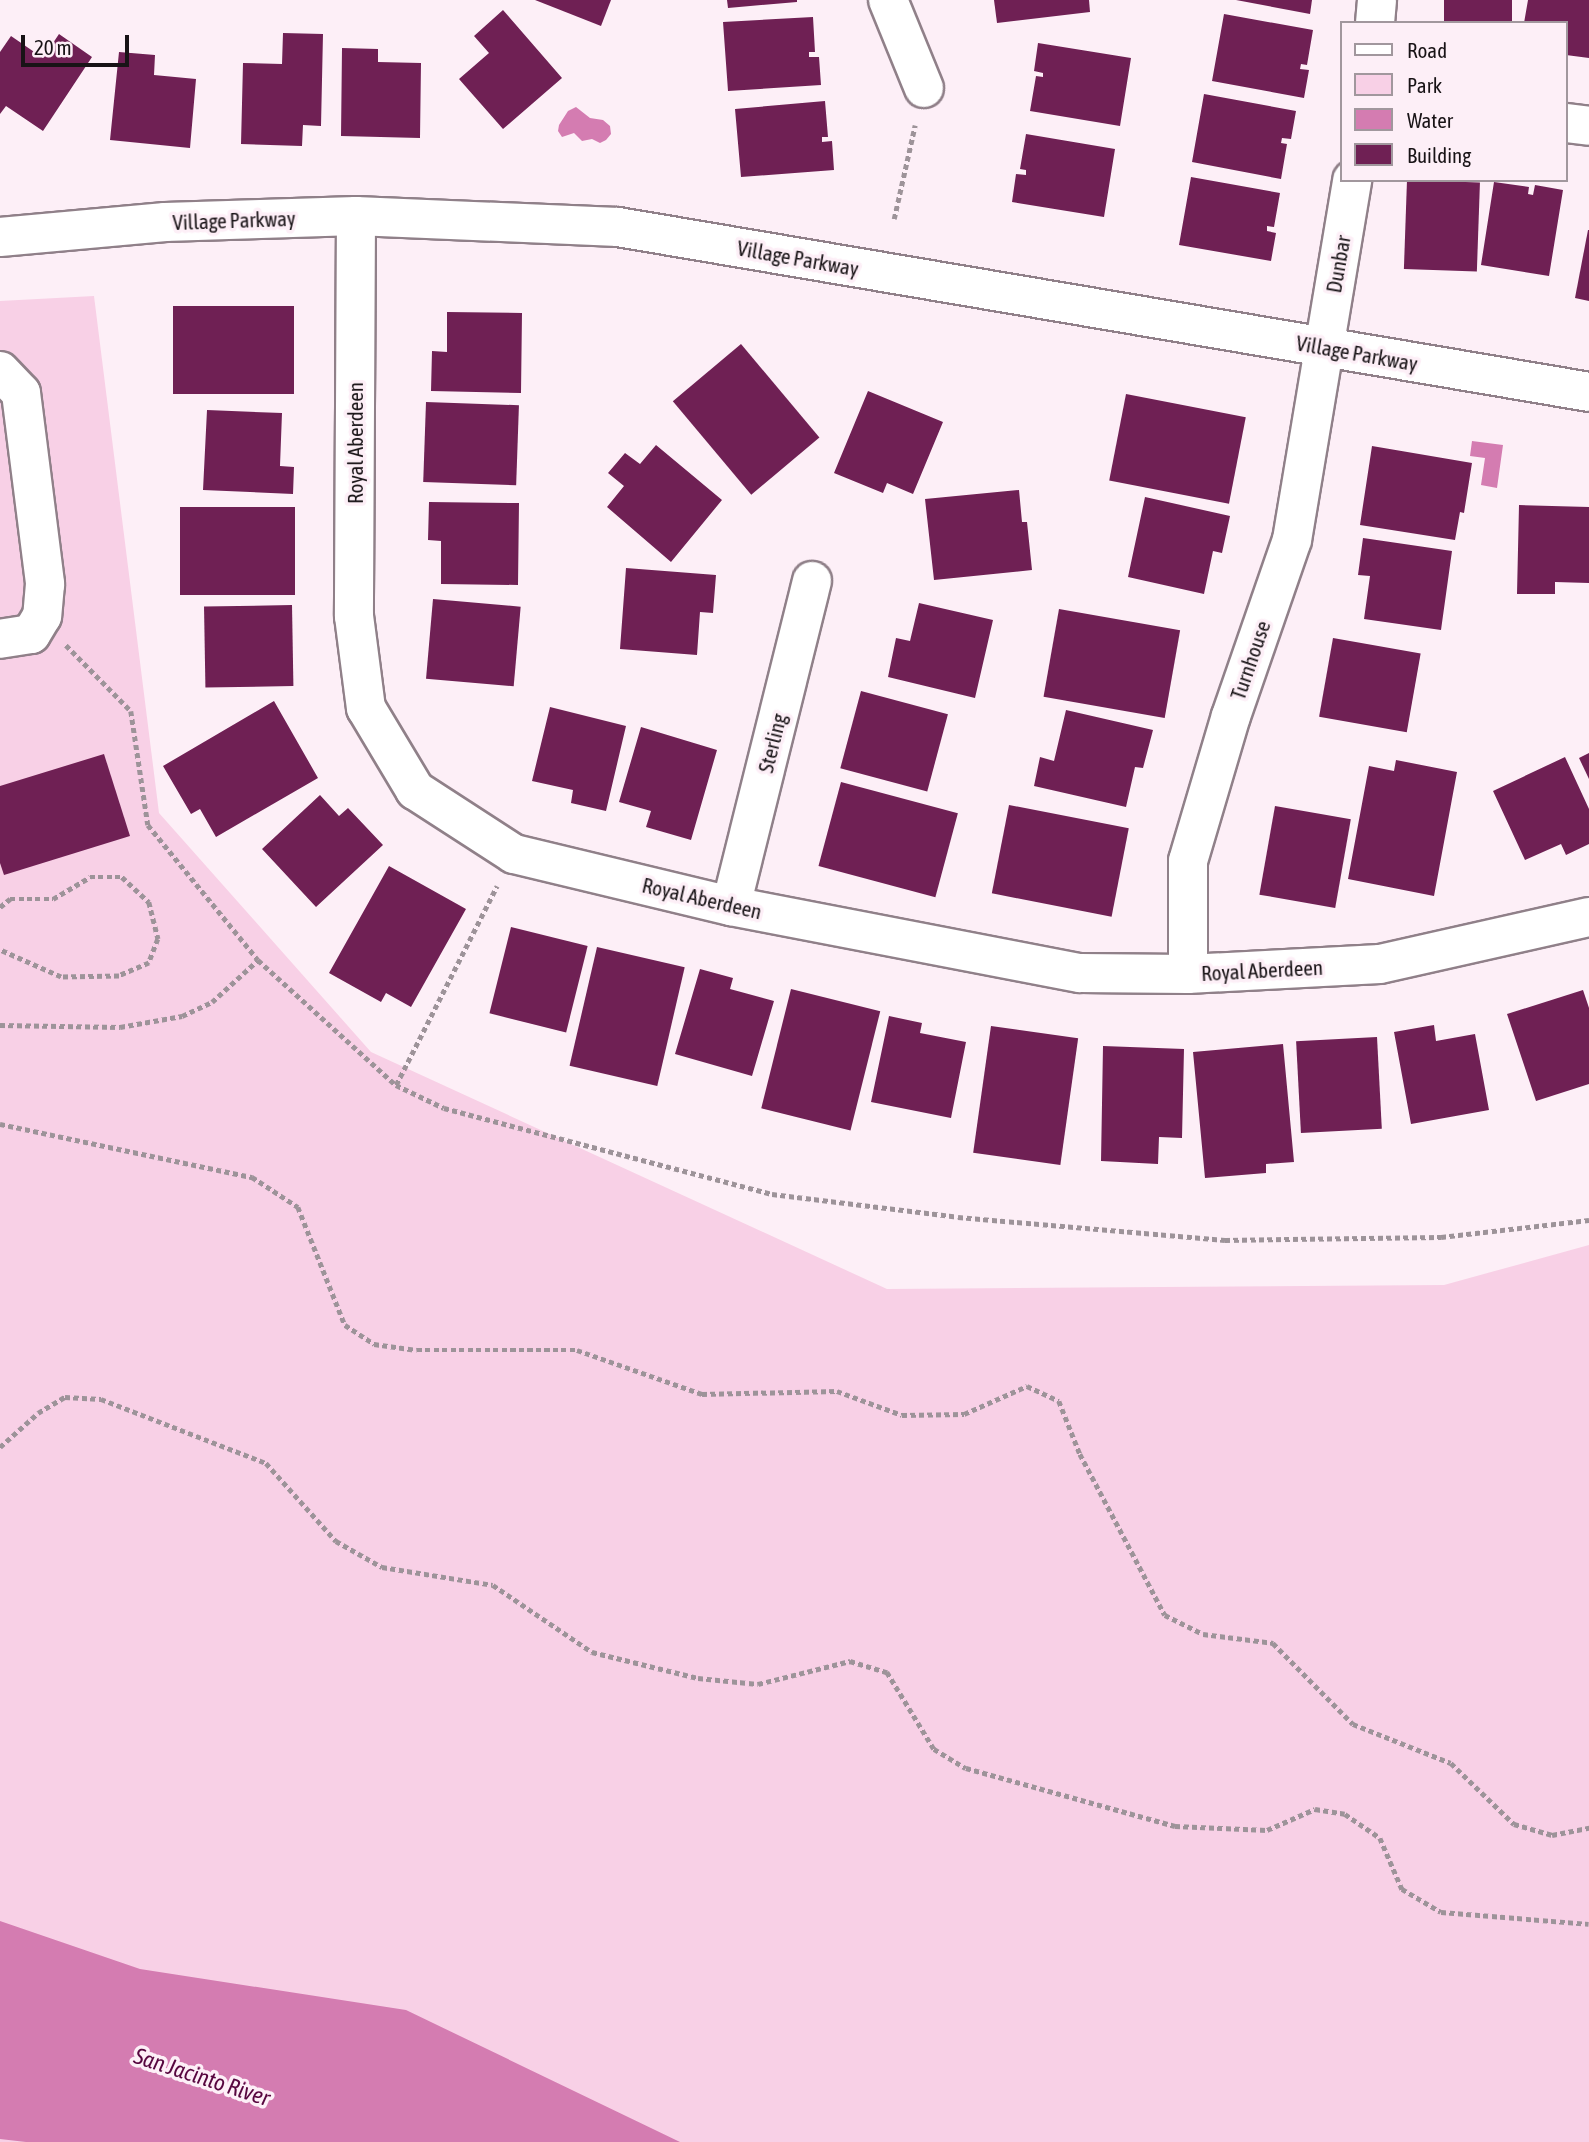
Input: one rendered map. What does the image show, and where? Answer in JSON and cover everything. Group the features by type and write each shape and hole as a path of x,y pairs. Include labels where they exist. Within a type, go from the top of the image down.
{"street":[{"path":"888,0 924,88"},
{"path":"1374,21 1377,0"},
{"path":"1568,123 1589,126"},
{"name":"Dunbar","path":"1326,347 1352,182"},
{"name":"Village Parkway","path":"0,237 165,222 356,216 618,227 1589,392"},
{"name":"Royal Aberdeen","path":"356,216 354,616 366,708 415,790 514,854 731,906 1080,973 1188,974 1380,964 1589,917"},
{"name":"Turnhouse","path":"1188,974 1188,861 1231,716 1292,540 1326,347"},
{"path":"0,371 21,393 45,584 40,619 32,634 0,639"},
{"name":"Sterling","path":"731,906 812,581"}],"path":[{"path":"894,219 924,88"},
{"path":"40,619 131,711 148,825 258,960 396,1085 444,1108 772,1194 958,1217 1225,1240 1441,1237 1589,1220"},
{"path":"396,1085 514,854"},
{"path":"0,907 10,899 53,899 90,877 122,877 149,902 158,939 149,963 120,976 61,976 0,950"},
{"path":"0,1025 120,1027 182,1016 212,1002 258,960"},
{"path":"0,1124 252,1177 298,1208 345,1325 374,1344 417,1350 577,1350 702,1394 837,1391 902,1415 964,1414 1027,1386 1059,1401 1080,1454 1166,1615 1203,1634 1273,1643 1353,1724 1451,1763 1514,1824 1552,1835 1589,1828"},
{"path":"0,1447 38,1413 65,1397 101,1399 266,1463 336,1541 382,1567 461,1577 492,1585 592,1652 698,1678 758,1684 850,1661 887,1672 934,1749 966,1768 1175,1826 1267,1830 1315,1809 1345,1814 1380,1838 1402,1889 1441,1912 1589,1924"}],"green space":[{"path":"94,296 159,813 371,1052 887,1289 1444,1285 1589,1245 1589,2142 0,2142 0,301"}],"water":[{"path":"576,107 590,118 603,120 610,126 611,134 606,140 600,143 592,139 582,141 574,133 562,137 558,131 559,125 568,111"},
{"path":"1472,441 1503,445 1497,488 1481,485 1485,458 1470,456"},
{"name":"San Jacinto River","path":"0,1921 140,1969 406,2010 680,2142 26,2142 0,2139"}],"building":[{"path":"535,0 611,0 601,26"},
{"path":"727,0 797,0 797,2 728,8"},
{"path":"994,0 1089,0 1090,12 997,23"},
{"path":"1236,0 1312,0 1310,14"},
{"path":"1444,0 1512,0 1512,21 1444,21"},
{"path":"1528,0 1589,0 1589,58 1568,55 1568,21 1524,21"},
{"path":"503,10 562,78 503,129 459,79 489,53 474,36"},
{"path":"1224,14 1313,30 1307,65 1301,64 1300,69 1309,70 1304,98 1212,81"},
{"path":"813,17 815,52 809,52 809,57 819,57 821,85 728,91 723,22"},
{"path":"283,33 323,34 321,126 303,125 302,146 241,144 243,63 282,64"},
{"path":"59,34 92,57 43,131 6,106 0,114 0,52 11,36 43,58"},
{"path":"1038,43 1131,58 1120,126 1030,111 1036,76 1043,77 1043,73 1034,71"},
{"path":"342,48 378,49 378,62 421,63 420,138 341,136"},
{"path":"119,52 155,55 154,75 196,79 190,148 110,140"},
{"path":"1204,94 1296,111 1291,139 1282,138 1281,143 1287,144 1281,179 1192,162"},
{"path":"825,101 828,137 822,137 822,142 832,141 834,170 741,177 735,109"},
{"path":"1026,134 1115,149 1104,217 1012,202 1016,174 1026,175 1026,170 1020,169"},
{"path":"1191,177 1280,193 1274,227 1267,226 1267,231 1276,233 1271,261 1179,245"},
{"path":"1407,182 1480,183 1477,271 1404,269"},
{"path":"1494,182 1529,187 1528,194 1533,195 1535,185 1563,190 1549,276 1481,265"},
{"path":"1589,230 1589,301 1575,298"},
{"path":"173,306 294,306 294,394 173,394"},
{"path":"447,312 522,313 521,393 431,391 432,351 447,352"},
{"path":"741,344 819,437 751,495 673,401"},
{"path":"868,391 943,422 913,494 887,483 883,493 834,473"},
{"path":"1126,394 1246,417 1229,504 1109,480"},
{"path":"426,402 519,405 516,485 423,482"},
{"path":"207,410 282,413 280,466 294,467 293,494 203,490"},
{"path":"656,445 722,500 671,562 607,507 624,486 608,473 625,453 640,464"},
{"path":"1372,446 1472,463 1464,513 1460,512 1455,540 1360,525"},
{"path":"1019,490 1022,522 1027,522 1032,570 934,580 925,499"},
{"path":"1145,497 1230,516 1222,553 1213,551 1204,594 1128,577"},
{"path":"429,502 519,503 518,585 441,584 441,541 428,540"},
{"path":"1519,505 1589,507 1589,583 1555,582 1555,594 1517,594"},
{"path":"180,507 295,507 295,595 180,595"},
{"path":"1363,538 1452,551 1441,630 1364,619 1370,576 1358,575"},
{"path":"626,568 716,575 713,613 700,612 697,655 620,649"},
{"path":"433,599 521,607 514,686 426,679"},
{"path":"919,603 993,620 975,698 888,677 896,638 910,641"},
{"path":"292,605 293,686 205,688 204,607"},
{"path":"1059,609 1180,630 1165,718 1044,697"},
{"path":"1333,638 1421,653 1407,732 1319,717"},
{"path":"861,691 948,714 927,792 840,768"},
{"path":"274,701 318,778 216,837 200,809 191,814 163,766"},
{"path":"550,707 626,726 606,811 571,803 573,790 532,781"},
{"path":"1066,710 1153,730 1143,768 1135,767 1126,807 1034,786 1040,757 1054,761"},
{"path":"641,727 717,750 691,840 646,827 651,811 619,802"},
{"path":"1589,753 1589,779 1579,758"},
{"path":"104,754 130,836 4,875 0,863 0,786"},
{"path":"1565,757 1589,809 1589,844 1566,855 1561,844 1525,860 1493,791"},
{"path":"1396,760 1457,772 1434,896 1348,879 1369,766 1394,771"},
{"path":"841,782 958,813 935,897 818,866"},
{"path":"320,795 339,816 348,808 383,845 316,907 262,849"},
{"path":"1009,805 1129,828 1112,917 992,893"},
{"path":"1275,806 1351,819 1335,908 1259,895"},
{"path":"389,866 466,909 411,1007 386,993 381,1002 329,973"},
{"path":"511,927 588,946 566,1032 489,1013"},
{"path":"597,947 685,967 657,1086 570,1066"},
{"path":"700,969 733,978 730,989 774,1001 752,1076 675,1054"},
{"path":"791,989 880,1011 851,1131 761,1108"},
{"path":"1583,990 1589,1008 1589,1084 1536,1101 1507,1014"},
{"path":"889,1016 922,1023 920,1033 966,1042 951,1118 871,1102"},
{"path":"1434,1025 1436,1041 1475,1034 1489,1110 1411,1124 1394,1032"},
{"path":"991,1026 1078,1038 1060,1165 973,1153"},
{"path":"1377,1037 1382,1129 1301,1133 1296,1041"},
{"path":"1283,1044 1294,1162 1266,1164 1266,1173 1205,1178 1193,1052"},
{"path":"1103,1046 1184,1049 1182,1138 1159,1137 1158,1164 1101,1161"}]}
